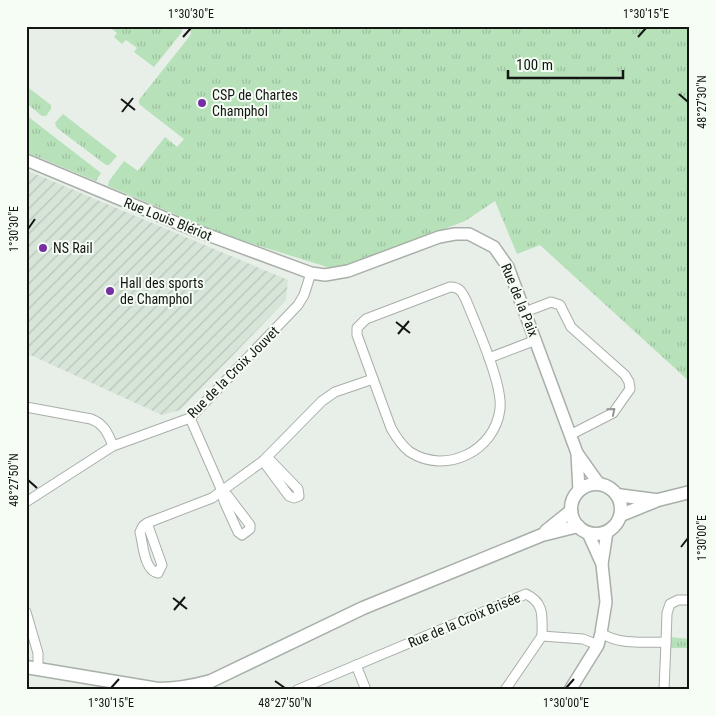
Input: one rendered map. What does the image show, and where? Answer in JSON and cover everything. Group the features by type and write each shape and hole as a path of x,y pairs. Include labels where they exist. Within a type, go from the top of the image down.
{"main road":[{"path":"32,668 158,689 176,689 211,681 363,608 542,535 583,529 598,534 607,532 616,525 621,515 621,504 617,495 609,488 599,484 588,486 579,491 573,500 571,511 574,519 583,529"},
{"path":"621,515 658,500 690,492"},
{"path":"617,495 658,500"},
{"path":"542,535 571,511"}],"street":[{"name":"Rue Louis Blériot","path":"26,160 189,228 311,273"},
{"name":"Rue de la Paix","path":"311,273 337,274 439,237 455,234 469,234 494,247 508,266 577,453 599,484"},
{"name":"Rue de la Croix Jouvet","path":"26,502 113,446 190,418 298,305 304,295 311,273"},
{"path":"457,287 462,292 489,358 500,392 500,409 495,428 486,442 472,453 443,462 424,458 410,452 398,440 391,428 373,379 357,335 357,328 360,323 444,288 457,287"},
{"path":"525,312 551,302 560,305 571,327 625,375 629,382 630,389 613,413 570,434"},
{"path":"489,358 536,340"},
{"path":"147,523 162,565 158,573 153,572 148,567 140,532 143,526 147,523 212,498 265,459 322,401 335,392 373,379"},
{"path":"26,407 91,419 99,423 107,433 113,446"},
{"path":"190,418 222,491"},
{"name":"Rue de la Paix","path":"577,453 579,491"},
{"path":"583,529 602,564"},
{"path":"570,690 600,639 606,602 602,564 607,532"},
{"name":"Rue de la Croix Brisée","path":"297,690 526,594 535,598 542,611 542,636"},
{"path":"664,690 667,613 670,604 678,600 690,600"},
{"path":"26,612 38,653 32,668"},
{"path":"505,690 542,636 666,642"},
{"path":"356,665 366,690"}],"shaded area":[{"path":"26,170 288,280 286,300 180,410 162,415 26,353"}],"green space":[{"path":"108,26 180,26 182,32 154,67 134,52 137,48 126,40 122,44 114,37 117,33"},
{"path":"190,26 690,26 690,382 540,245 517,254 495,201 465,221 337,270 227,236 108,186 109,181 124,161 138,171 165,137 177,147 184,139 139,104 139,100 189,37 191,33"},
{"path":"26,86 51,105 51,109 46,116 42,116 26,103"},
{"path":"63,114 117,156 109,165 106,165 57,128 55,123"},
{"path":"26,115 101,173 96,181 26,152"},
{"path":"670,637 690,639 690,648 669,648"}],"place":[{"name":"CSP de Chartes Champhol","path":"202,103"},
{"name":"NS Rail","path":"43,248"},
{"name":"Hall des sports de Champhol","path":"110,291"}]}
